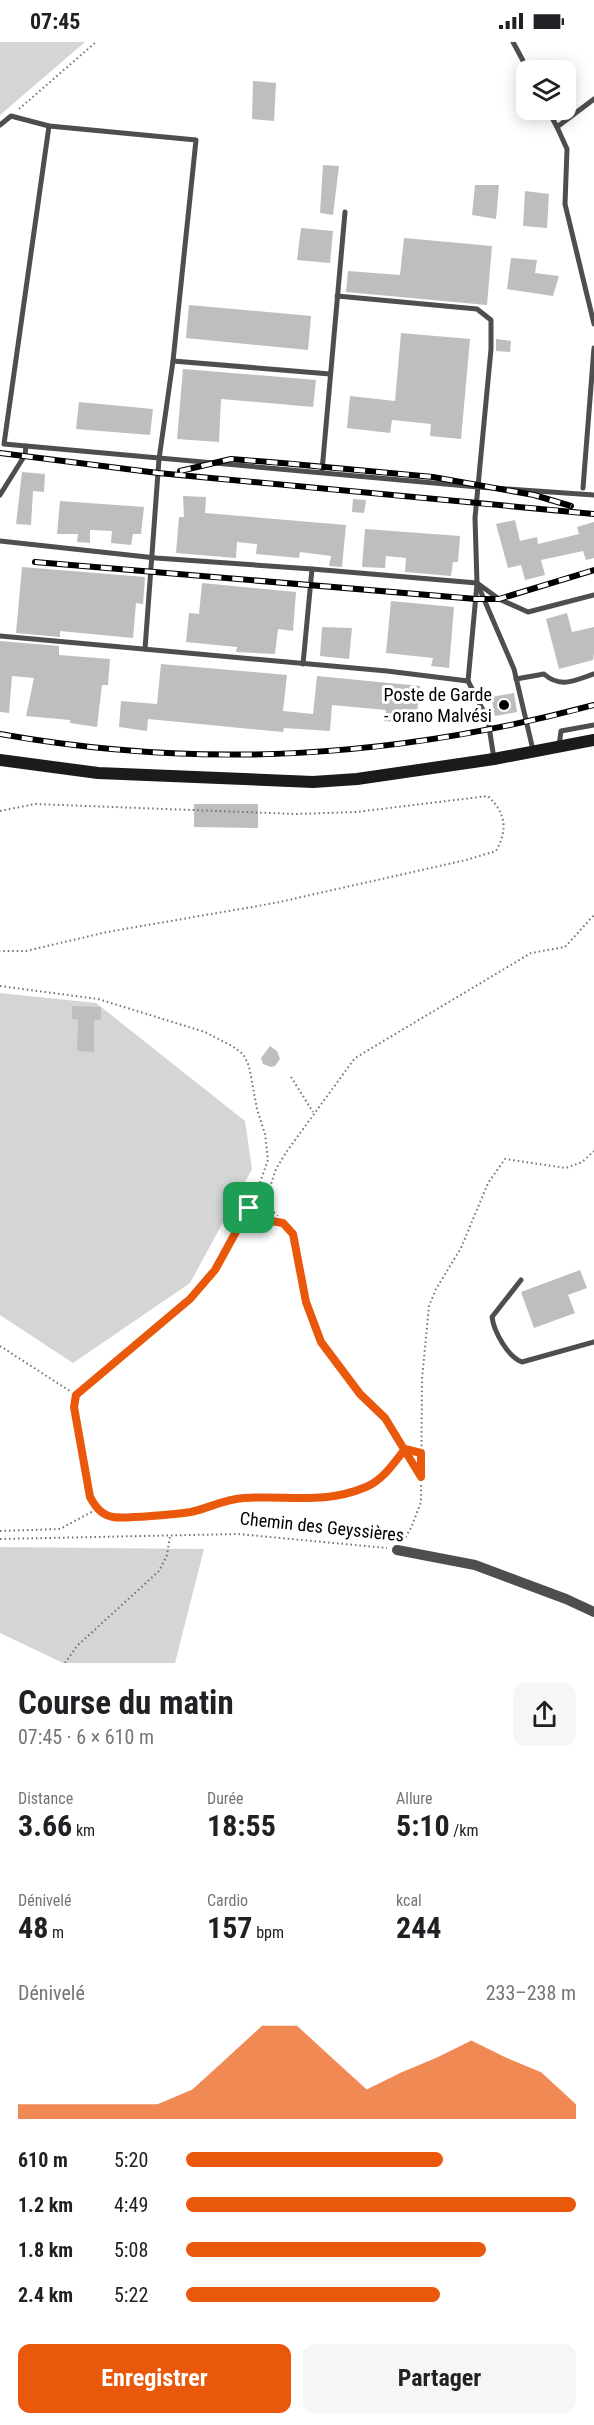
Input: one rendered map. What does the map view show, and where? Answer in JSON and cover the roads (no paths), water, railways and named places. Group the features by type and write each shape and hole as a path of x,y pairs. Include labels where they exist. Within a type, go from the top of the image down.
{"street":[{"path":"0,760 98,773 313,782 357,779 494,759 594,740"},
{"name":"Chemin des Geyssières","path":"397,1550 475,1565 566,1599 594,1612"}],"lane":[{"path":"513,42 523,60"},
{"path":"557,127 594,99"},
{"path":"0,125 11,116 49,126 196,140 173,361 159,459 145,650"},
{"path":"553,120 567,149 565,204 594,324"},
{"path":"49,126 2,444 322,471 478,487 594,495"},
{"path":"322,471 345,212"},
{"path":"336,296 477,309 491,320 491,350 475,518 477,583 468,681 488,720 494,759"},
{"path":"582,488 594,348"},
{"path":"173,361 330,374"},
{"path":"0,495 25,455 26,446"},
{"path":"0,541 152,557 477,583 499,599 528,612 594,596"},
{"path":"303,664 312,569"},
{"path":"477,583 516,679 534,752"},
{"path":"0,636 468,681"},
{"path":"516,679 544,674 552,682 565,683 594,674"},
{"path":"559,747 561,732 594,725"},
{"path":"521,1280 492,1317 493,1326 514,1359 522,1362 594,1342"}],"railway":[{"path":"0,453 158,473 594,514"},
{"path":"180,471 231,459 282,463 433,477 534,495 571,506"},
{"path":"35,562 476,599 499,599 594,570"},
{"path":"0,734 75,745 150,752 225,755 298,753 372,747 446,737 520,723 594,705"}],"place":[{"name":"Poste de Garde - orano Malvési","path":"504,705"}]}
